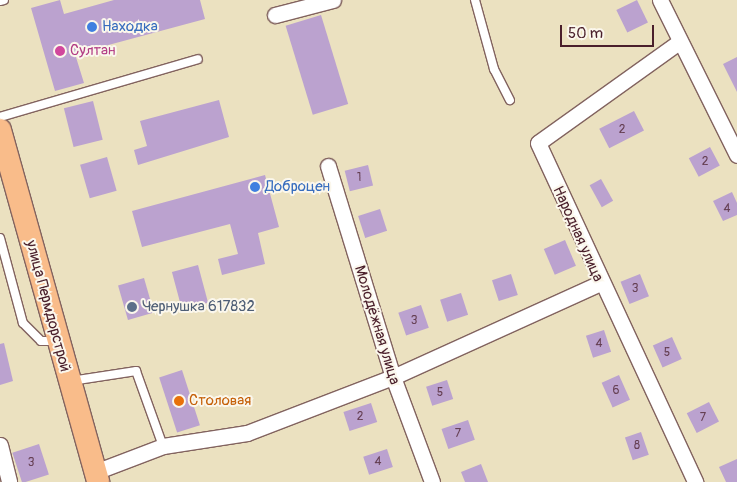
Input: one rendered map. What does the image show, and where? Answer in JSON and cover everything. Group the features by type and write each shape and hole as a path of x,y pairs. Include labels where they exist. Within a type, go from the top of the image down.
{"main road":[{"name":"улица Пермдорстрой","path":"0,130 96,477"}],"street":[{"path":"275,15 333,0"},
{"path":"660,0 679,42 737,155"},
{"name":"Народная улица","path":"679,42 538,143 600,283 695,482"},
{"name":"Молодёжная улица","path":"328,166 392,377 432,482"},
{"path":"96,477 163,446 247,433 392,377 600,283"},
{"path":"0,445 10,482"}],"lane":[{"path":"0,1 4,0"},
{"path":"475,0 494,69 510,100"},
{"path":"0,117 198,58"},
{"path":"0,238 23,323 41,341 57,340"},
{"path":"68,381 136,371 163,446"}],"building":[{"path":"60,0 64,14 114,0 200,0 205,19 75,54 84,83 55,91 31,8"},
{"path":"637,0 648,22 627,33 616,10"},
{"path":"321,15 348,104 313,115 286,26"},
{"path":"737,57 737,92 723,64"},
{"path":"219,100 229,137 138,165 134,150 147,146 140,121"},
{"path":"93,101 103,140 74,147 64,108"},
{"path":"634,111 644,131 609,148 599,129"},
{"path":"710,147 720,166 699,177 689,158"},
{"path":"107,157 117,191 90,198 80,165"},
{"path":"368,165 373,185 350,191 345,171"},
{"path":"265,175 279,227 258,233 265,264 222,275 218,259 238,254 230,224 142,247 132,211"},
{"path":"601,179 613,201 602,207 590,185"},
{"path":"732,192 737,203 737,215 723,221 713,201"},
{"path":"380,209 387,231 365,238 358,216"},
{"path":"565,240 576,266 555,275 544,249"},
{"path":"198,265 208,303 182,310 172,272"},
{"path":"511,274 518,295 499,301 492,280"},
{"path":"640,274 649,296 630,304 621,282"},
{"path":"144,278 154,313 128,320 118,285"},
{"path":"461,293 468,315 447,322 440,300"},
{"path":"421,305 429,328 406,336 398,313"},
{"path":"604,330 611,352 593,358 586,336"},
{"path":"672,337 682,359 663,367 653,346"},
{"path":"4,343 13,381 0,385 0,344"},
{"name":"Столовая","path":"182,370 200,425 177,433 159,377"},
{"path":"619,375 630,400 613,407 602,383"},
{"path":"447,380 453,399 432,406 426,387"},
{"path":"709,402 719,422 697,433 687,413"},
{"path":"371,403 377,422 350,431 343,412"},
{"path":"468,420 475,440 448,449 442,429"},
{"path":"641,432 649,455 633,460 625,438"},
{"path":"39,444 49,474 22,482 12,453"},
{"path":"387,449 393,467 369,475 363,457"},
{"path":"737,459 737,482 726,482 719,467"},
{"path":"481,464 488,482 465,482 461,472"}],"place":[{"name":"Находка","path":"92,27"},
{"name":"Султан","path":"60,51"},
{"name":"Доброцен","path":"255,187"},
{"name":"Чернушка 617832","path":"132,307"},
{"name":"Столовая","path":"179,401"}]}
